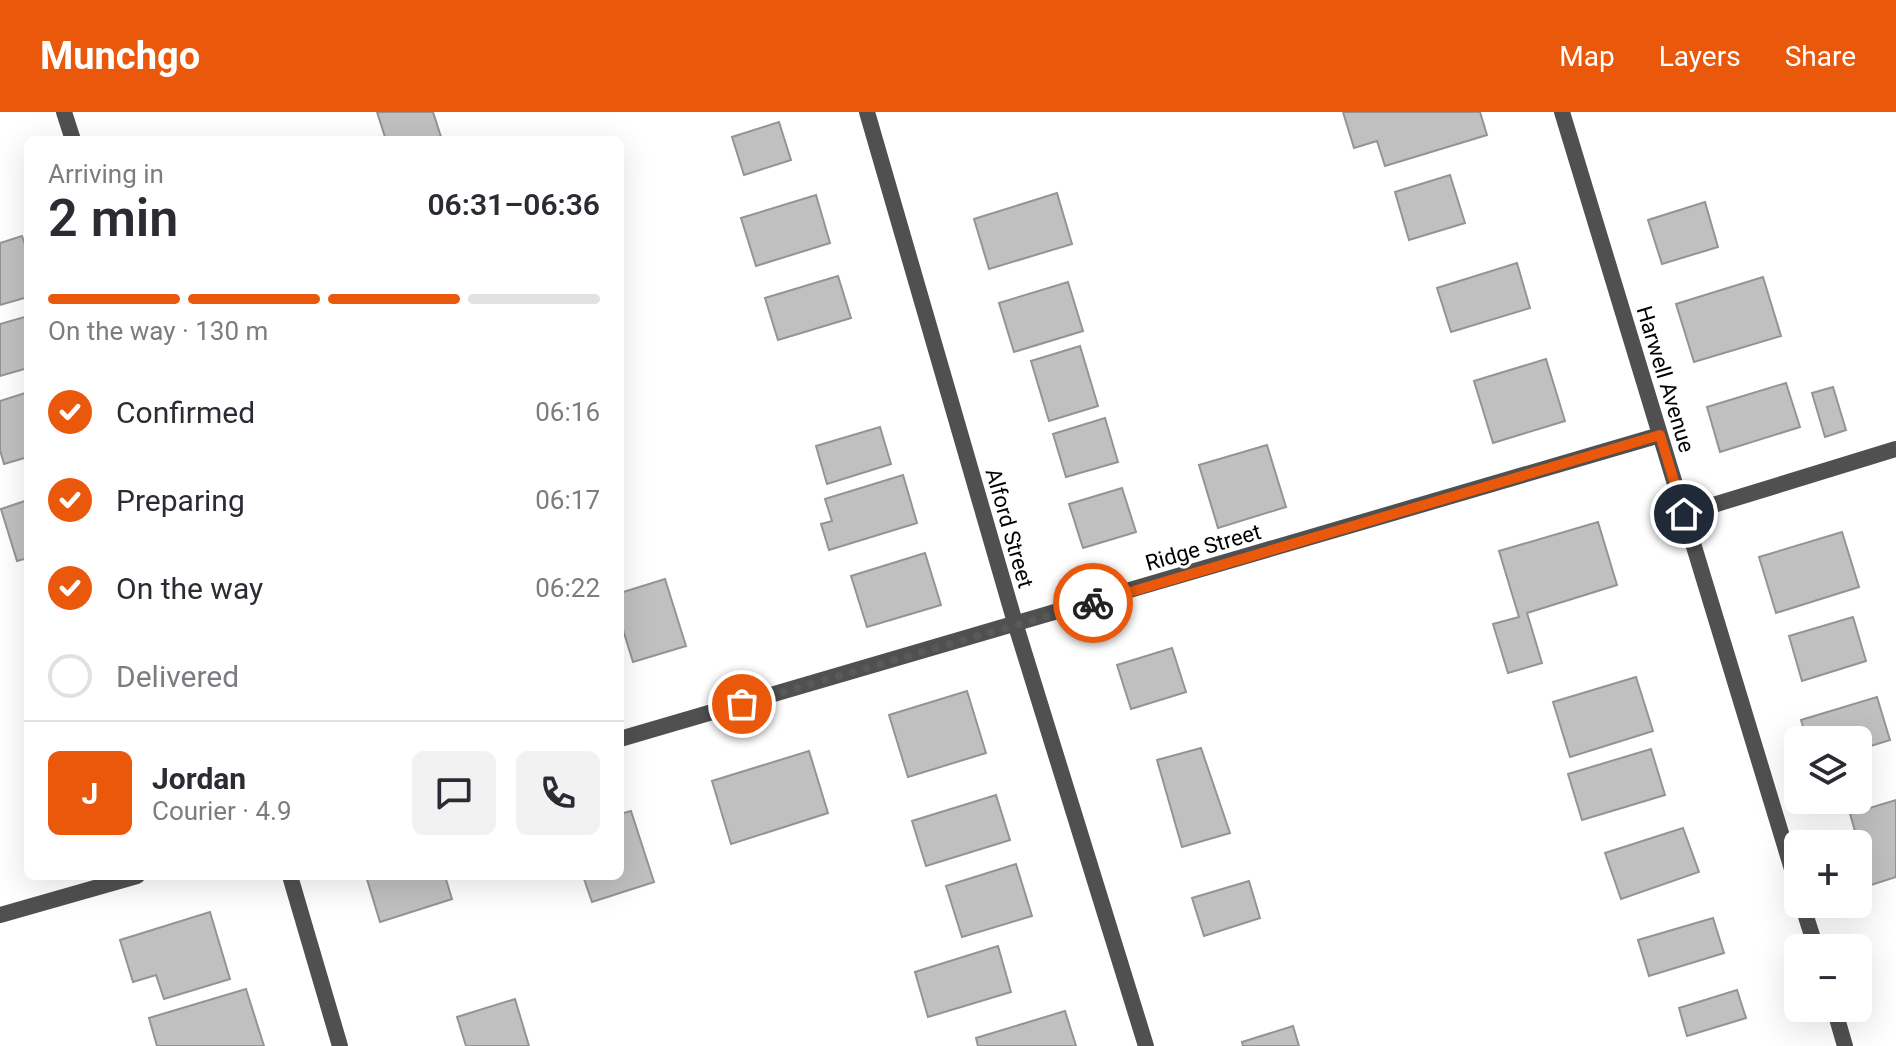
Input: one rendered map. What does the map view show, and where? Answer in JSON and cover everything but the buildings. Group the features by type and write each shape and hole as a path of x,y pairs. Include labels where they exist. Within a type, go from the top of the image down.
{"street":[{"path":"64,112 72,136"},
{"name":"Alford Street","path":"867,112 1016,626 1146,1046"},
{"name":"Harwell Avenue","path":"1562,112 1784,843"},
{"name":"Ridge Street","path":"624,738 1016,626 1660,435"},
{"path":"1684,514 1896,449"},
{"path":"0,915 123,880"},
{"path":"291,880 340,1046"},
{"path":"1838,1022 1845,1046"}],"way so far":[{"path":"742,704 1093,603"}],"route":[{"path":"1093,603 1660,435 1684,514"}]}
